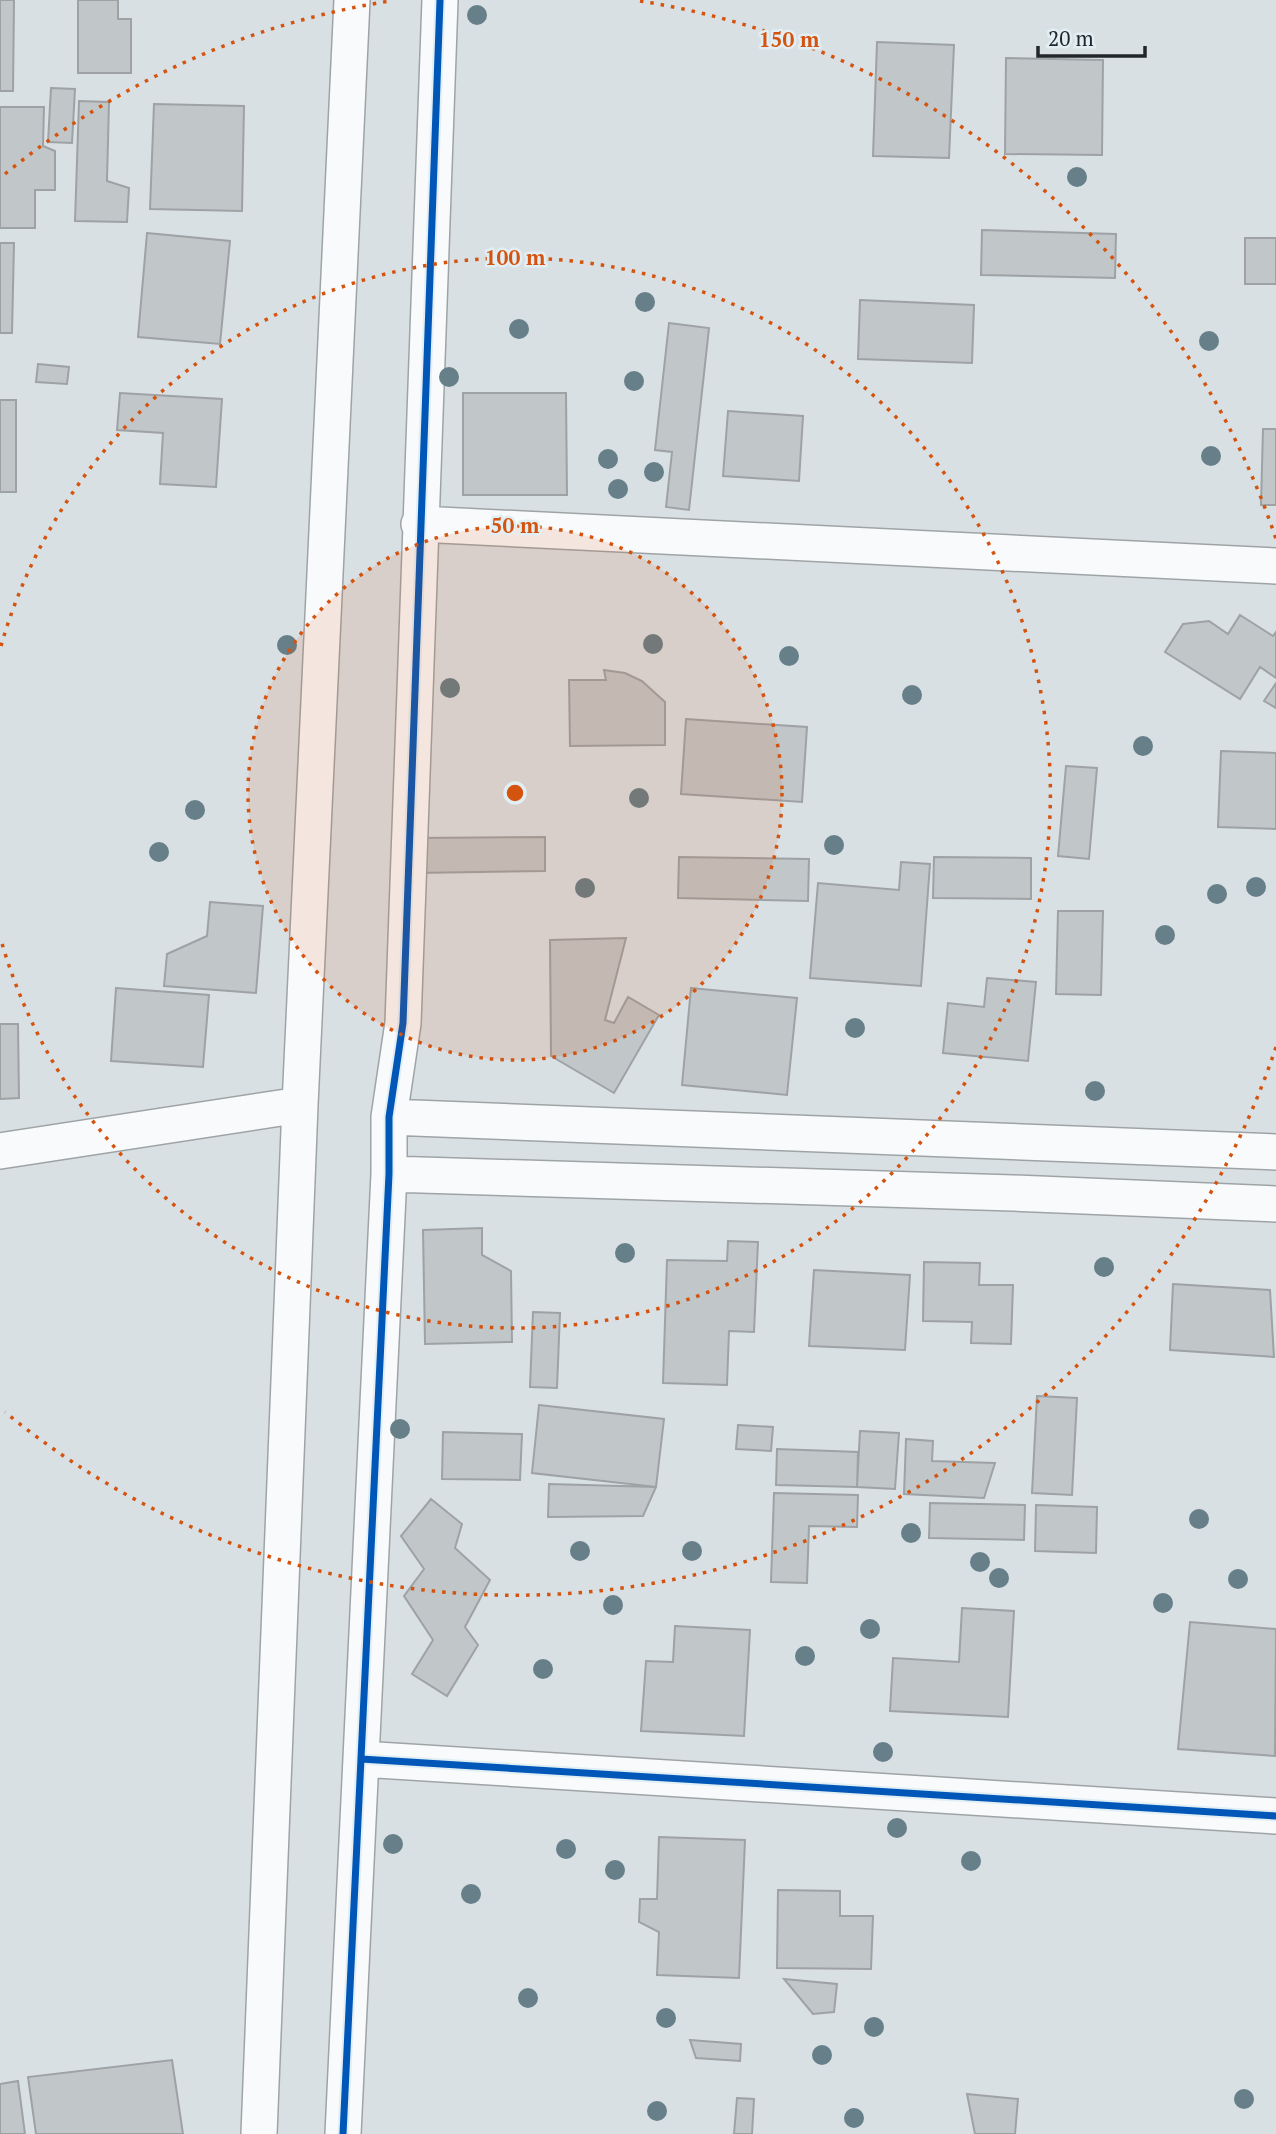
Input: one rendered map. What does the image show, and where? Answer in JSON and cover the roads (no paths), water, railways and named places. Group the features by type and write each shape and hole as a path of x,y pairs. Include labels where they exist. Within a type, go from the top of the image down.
{"street":[{"path":"259,2134 300,1105 352,0"},
{"path":"343,2134 389,1174 389,1116 403,1023 440,0"},
{"path":"419,524 1276,566"},
{"path":"0,1151 300,1105"},
{"path":"389,1116 1276,1152"},
{"path":"389,1174 1013,1193 1276,1204"},
{"path":"361,1759 1276,1816"}]}
